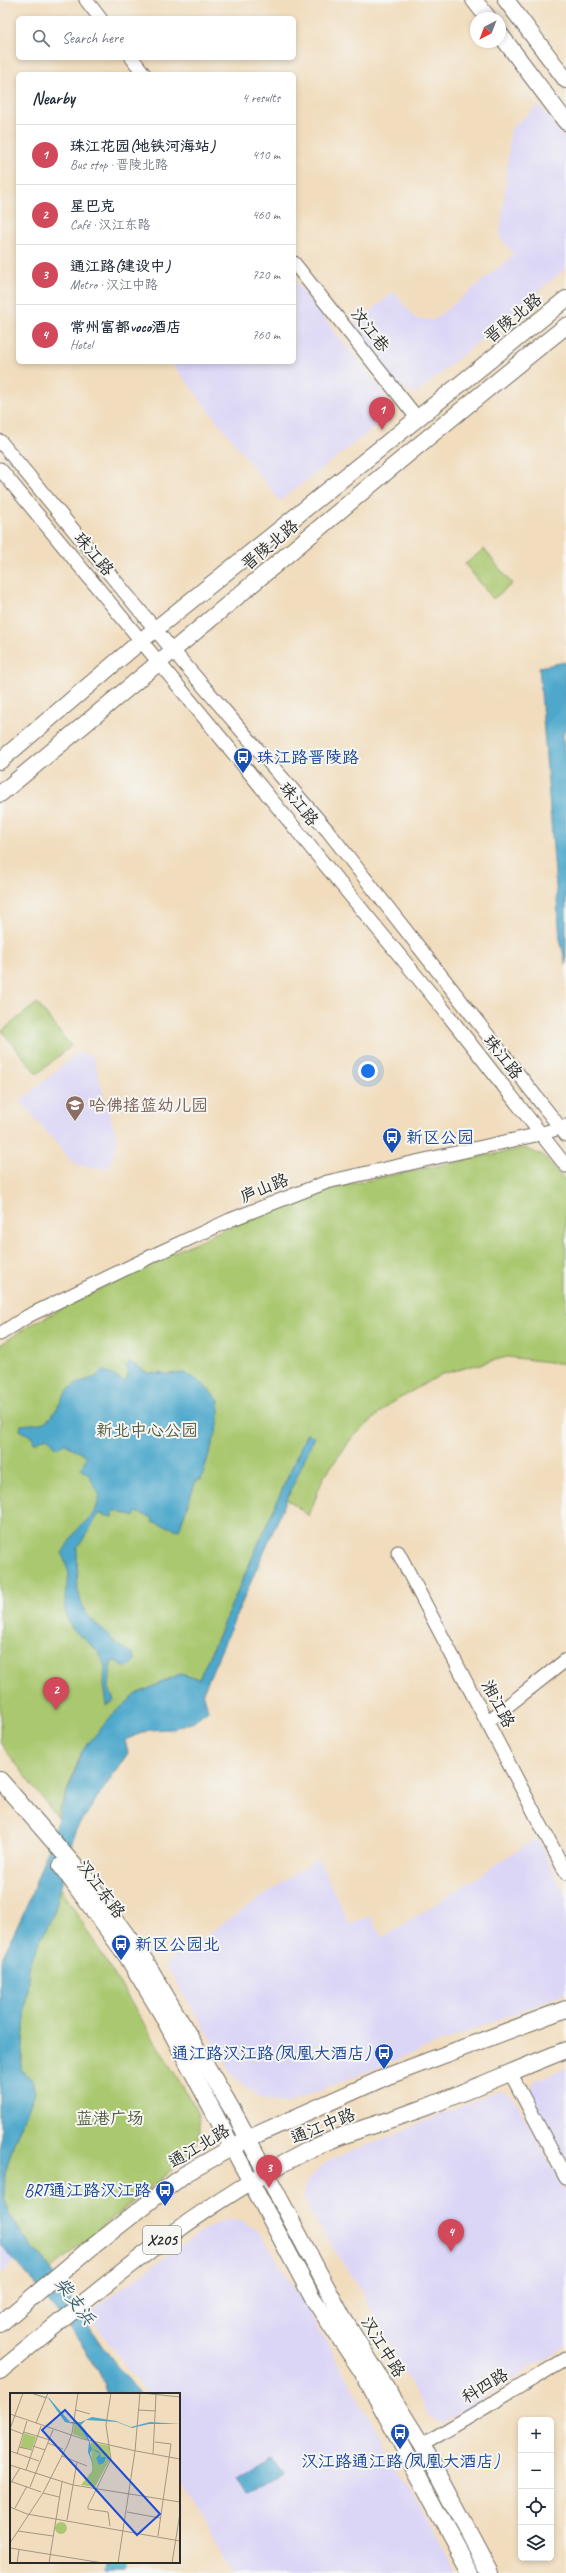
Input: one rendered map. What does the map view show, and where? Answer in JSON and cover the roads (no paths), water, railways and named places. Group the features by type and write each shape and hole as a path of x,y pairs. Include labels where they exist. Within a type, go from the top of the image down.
{"main road":[{"path":"474,0 483,12"},
{"path":"506,0 566,80"},
{"path":"506,42 566,122"},
{"name":"晋陵北路","path":"0,760 142,640 566,299"},
{"name":"晋陵北路","path":"0,794 174,652 437,429 566,326"},
{"name":"汉江东路","path":"0,1780 39,1832 146,1962 247,2139"},
{"name":"汉江东路","path":"0,1794 39,1832"},
{"name":"汉江东路","path":"70,1869 128,1958 160,2011 240,2162"},
{"name":"通江中路","path":"247,2139 388,2076 566,2009"},
{"name":"通江中路","path":"0,2371 165,2238 211,2205 265,2173 307,2150 429,2106 566,2050"},
{"name":"通江北路","path":"0,2324 185,2174 247,2139"},
{"name":"汉江中路","path":"247,2139 343,2318 422,2445 490,2573"},
{"name":"汉江中路","path":"240,2162 312,2297 363,2372 471,2573"}],"street":[{"path":"86,0 98,16"},
{"path":"134,60 142,72"},
{"name":"汶江巷","path":"296,266 418,419"},
{"name":"珠江路","path":"0,441 174,652 328,831 564,1129"},
{"name":"珠江路","path":"0,469 142,640 441,1006 566,1166"},
{"name":"庐山路","path":"0,1334 28,1316 154,1255 230,1220 327,1182 564,1129"},
{"name":"湘江路","path":"398,1552 566,1873"},
{"path":"488,1722 566,1660"},
{"path":"510,2072 566,2178"},
{"name":"科四路","path":"422,2445 566,2359"}],"water":[{"path":"565,662 566,728 563,734 566,771 566,965 560,939 539,667"},
{"path":"130,1362 148,1373 185,1373 203,1384 219,1401 219,1423 201,1480 196,1481 179,1530 152,1522 153,1518 136,1512 134,1517 114,1510 113,1517 99,1514 77,1549 78,1593 85,1612 117,1644 133,1654 136,1660 131,1665 124,1666 115,1661 111,1663 109,1688 114,1701 107,1706 104,1684 105,1664 98,1651 71,1628 65,1613 65,1596 69,1574 62,1553 76,1531 95,1512 100,1496 88,1474 81,1469 87,1456 65,1444 57,1448 47,1437 34,1443 32,1437 20,1430 21,1425 46,1421 54,1413 66,1393 74,1385 81,1381 91,1379 103,1370 125,1382 128,1374 126,1366"},
{"path":"307,1433 314,1437 203,1692 208,1710 194,1721 171,1729 149,1730 125,1740 128,1753 75,1831 54,1913 29,1964 21,2070 32,2079 35,2093 13,2145 5,2174 4,2198 11,2217 33,2250 42,2256 102,2346 139,2393 107,2393 103,2380 78,2340 26,2273 0,2244 0,1963 29,1901 82,1751 113,1714 137,1694 180,1674 199,1679"},
{"path":"271,2454 281,2471 246,2492 236,2475"},
{"path":"109,2563 128,2563 128,2573 108,2573"}],"place":[{"name":"珠江花园(地铁河海站)","path":"382,430"},
{"name":"珠江路晋陵路","path":"243,774"},
{"name":"哈佛摇篮幼儿园","path":"75,1122"},
{"name":"新区公园","path":"392,1154"},
{"name":"星巴克","path":"56,1710"},
{"name":"新区公园北","path":"121,1961"},
{"name":"通江路汉江路(凤凰大酒店)","path":"384,2070"},
{"name":"通江路(建设中)","path":"269,2188"},
{"name":"BRT通江路汉江路","path":"165,2207"},
{"name":"常州富都voco酒店","path":"451,2252"},
{"name":"汉江路通江路(凤凰大酒店)","path":"400,2450"}],"park label":[{"name":"新北中心公园","path":"147,1430"},
{"name":"蓝港广场","path":"110,2118"}],"water label":[{"name":"柴支浜","path":"75,2301"}]}
